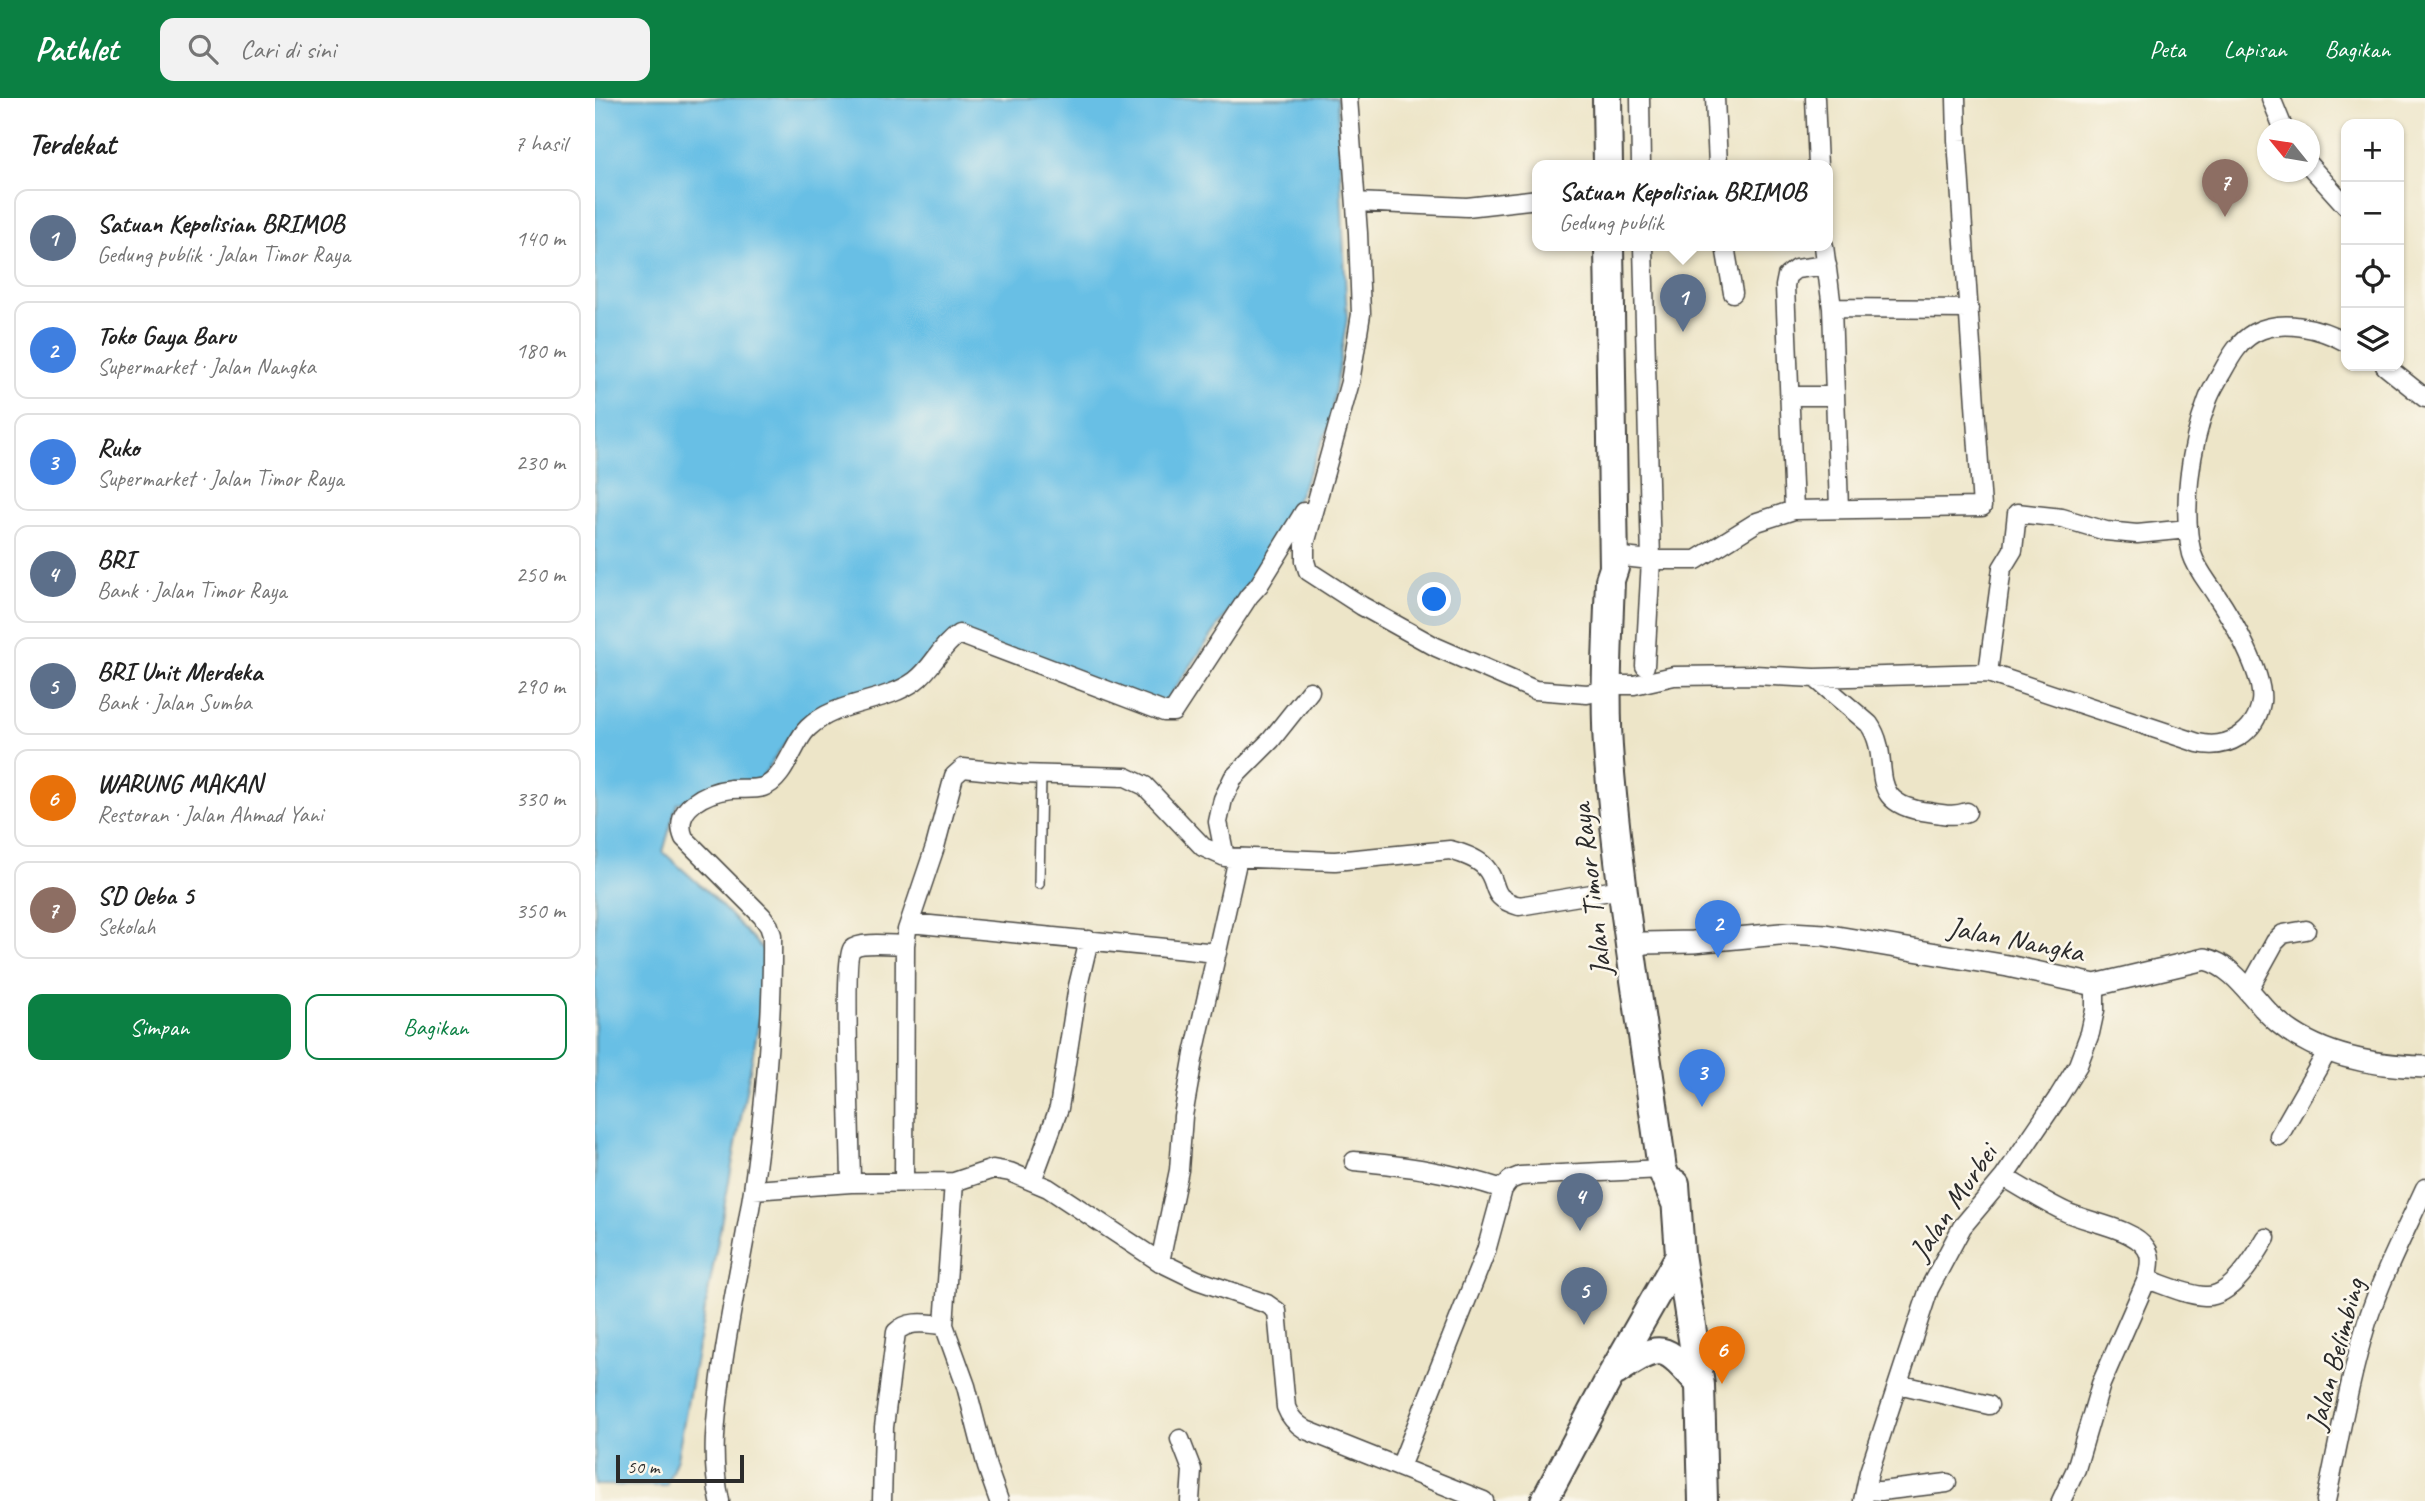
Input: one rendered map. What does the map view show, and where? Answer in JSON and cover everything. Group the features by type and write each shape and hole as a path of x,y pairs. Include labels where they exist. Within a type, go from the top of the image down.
{"highway":[{"path":"1607,98 1608,160"},
{"name":"Jalan Timor Raya","path":"1609,251 1614,562 1621,580 1609,760 1622,889 1662,1169 1675,1201"},
{"name":"Jalan Timor Raya","path":"1613,687 1636,888 1674,1166 1680,1255 1700,1385 1703,1501"}],"main road":[{"path":"1544,1501 1611,1375 1680,1255"},
{"path":"1611,1375 1642,1354 1654,1350 1674,1356 1700,1385"}],"street":[{"path":"1348,98 1361,314 1350,382 1304,544 1308,570 1316,578 1436,647 1535,690 1587,694 1674,676 1754,675 1815,678 1988,673 2198,743 2210,746 2223,744 2245,733 2255,720 2262,701 2260,685 2248,651 2199,570 2193,555 2188,529 2193,449 2203,413 2232,354 2254,333 2271,327 2306,327 2341,340"},
{"path":"1640,98 1641,160"},
{"path":"1715,98 1719,160"},
{"path":"1815,98 1818,160"},
{"path":"1614,562 1696,560 1757,522 1794,510 1982,507 1956,98"},
{"path":"2271,98 2280,119"},
{"path":"2320,176 2341,199"},
{"path":"1356,202 1458,207 1532,200"},
{"path":"1643,251 1651,560 1645,666"},
{"path":"1726,251 1733,293"},
{"path":"1825,251 1832,307 1839,508"},
{"path":"1794,510 1787,276 1796,270 1828,265"},
{"path":"1832,307 1969,309"},
{"path":"2391,371 2425,398"},
{"path":"1790,396 1835,396"},
{"path":"720,1501 713,1445 724,1357 753,1190 770,1045 772,935 762,916 684,838 680,824 684,812 700,799 728,789 764,787 774,780 806,729 840,709 913,682 926,671 951,639 959,634 1164,712 1173,712 1249,596 1259,585 1304,512 1314,512"},
{"path":"1988,673 2002,568 2013,550 2017,513 2061,518 2106,531 2137,534 2188,529"},
{"path":"1815,678 1874,731 1879,744 1881,778 1892,797 1913,810 1951,815 1967,812"},
{"path":"1160,1262 1178,1170 1183,1116 1194,1054 1217,953 1231,858 1218,822 1223,799 1233,778 1278,732 1310,691"},
{"path":"904,1181 905,945 956,772 963,768 1041,775 1126,777 1145,786 1203,848 1231,858 1335,862 1450,850 1462,853 1484,866 1500,897 1505,902 1519,906 1622,889"},
{"path":"910,923 1217,953"},
{"path":"2249,989 2275,942 2283,934 2306,930"},
{"name":"Jalan Nangka","path":"1644,943 1692,942 1790,933 1825,935 2095,985 2206,959 2218,964 2249,989 2277,1022 2327,1052 2377,1062 2425,1067"},
{"path":"1032,1181 1059,1108 1078,986 1089,940"},
{"path":"851,1183 849,954 855,947 863,944 905,945"},
{"name":"Jalan Murbei","path":"1865,1496 1869,1472 1929,1289 1962,1227 2004,1177 2078,1065 2095,1010 2095,985"},
{"path":"2279,1136 2327,1052"},
{"path":"1354,1161 1423,1168 1467,1177 1503,1189"},
{"path":"1400,1467 1486,1251 1503,1189 1510,1180 1520,1176 1662,1169"},
{"path":"753,1190 851,1183 954,1182 993,1170 1010,1172 1032,1181 1048,1188 1160,1262 1197,1280 1267,1304 1277,1311 1286,1407 1290,1416 1306,1430 1484,1501"},
{"path":"2004,1177 2069,1213 2135,1239 2147,1248 2151,1265 2101,1384 2076,1469 2061,1501"},
{"path":"954,1182 944,1325 966,1386 987,1467 999,1501"},
{"name":"Jalan Belimbing","path":"2326,1501 2356,1362 2368,1321 2382,1281 2425,1188"},
{"path":"2147,1279 2195,1294 2216,1295 2234,1282 2266,1238"},
{"path":"882,1501 884,1427 896,1332 910,1323 944,1325"},
{"path":"1898,1384 1990,1405"},
{"path":"1180,1439 1192,1470 1190,1501"},
{"path":"1865,1496 1881,1491 1947,1483"}],"lane":[{"path":"1038,884 1041,775"}],"water":[{"path":"595,98 1337,98 1347,319 1329,426 1299,495 1269,553 1160,710 956,632 913,679 834,708 788,738 756,786 677,803 663,852 710,894 771,958 677,1458 666,1486 595,1485"}],"place":[{"name":"SD Oeba 5","path":"2225,217"},
{"name":"Satuan Kepolisian BRIMOB","path":"1683,332"},
{"name":"Toko Gaya Baru","path":"1718,958"},
{"name":"Ruko","path":"1702,1107"},
{"name":"BRI","path":"1580,1231"},
{"name":"BRI Unit Merdeka","path":"1584,1325"},
{"name":"WARUNG MAKAN","path":"1722,1384"}]}
